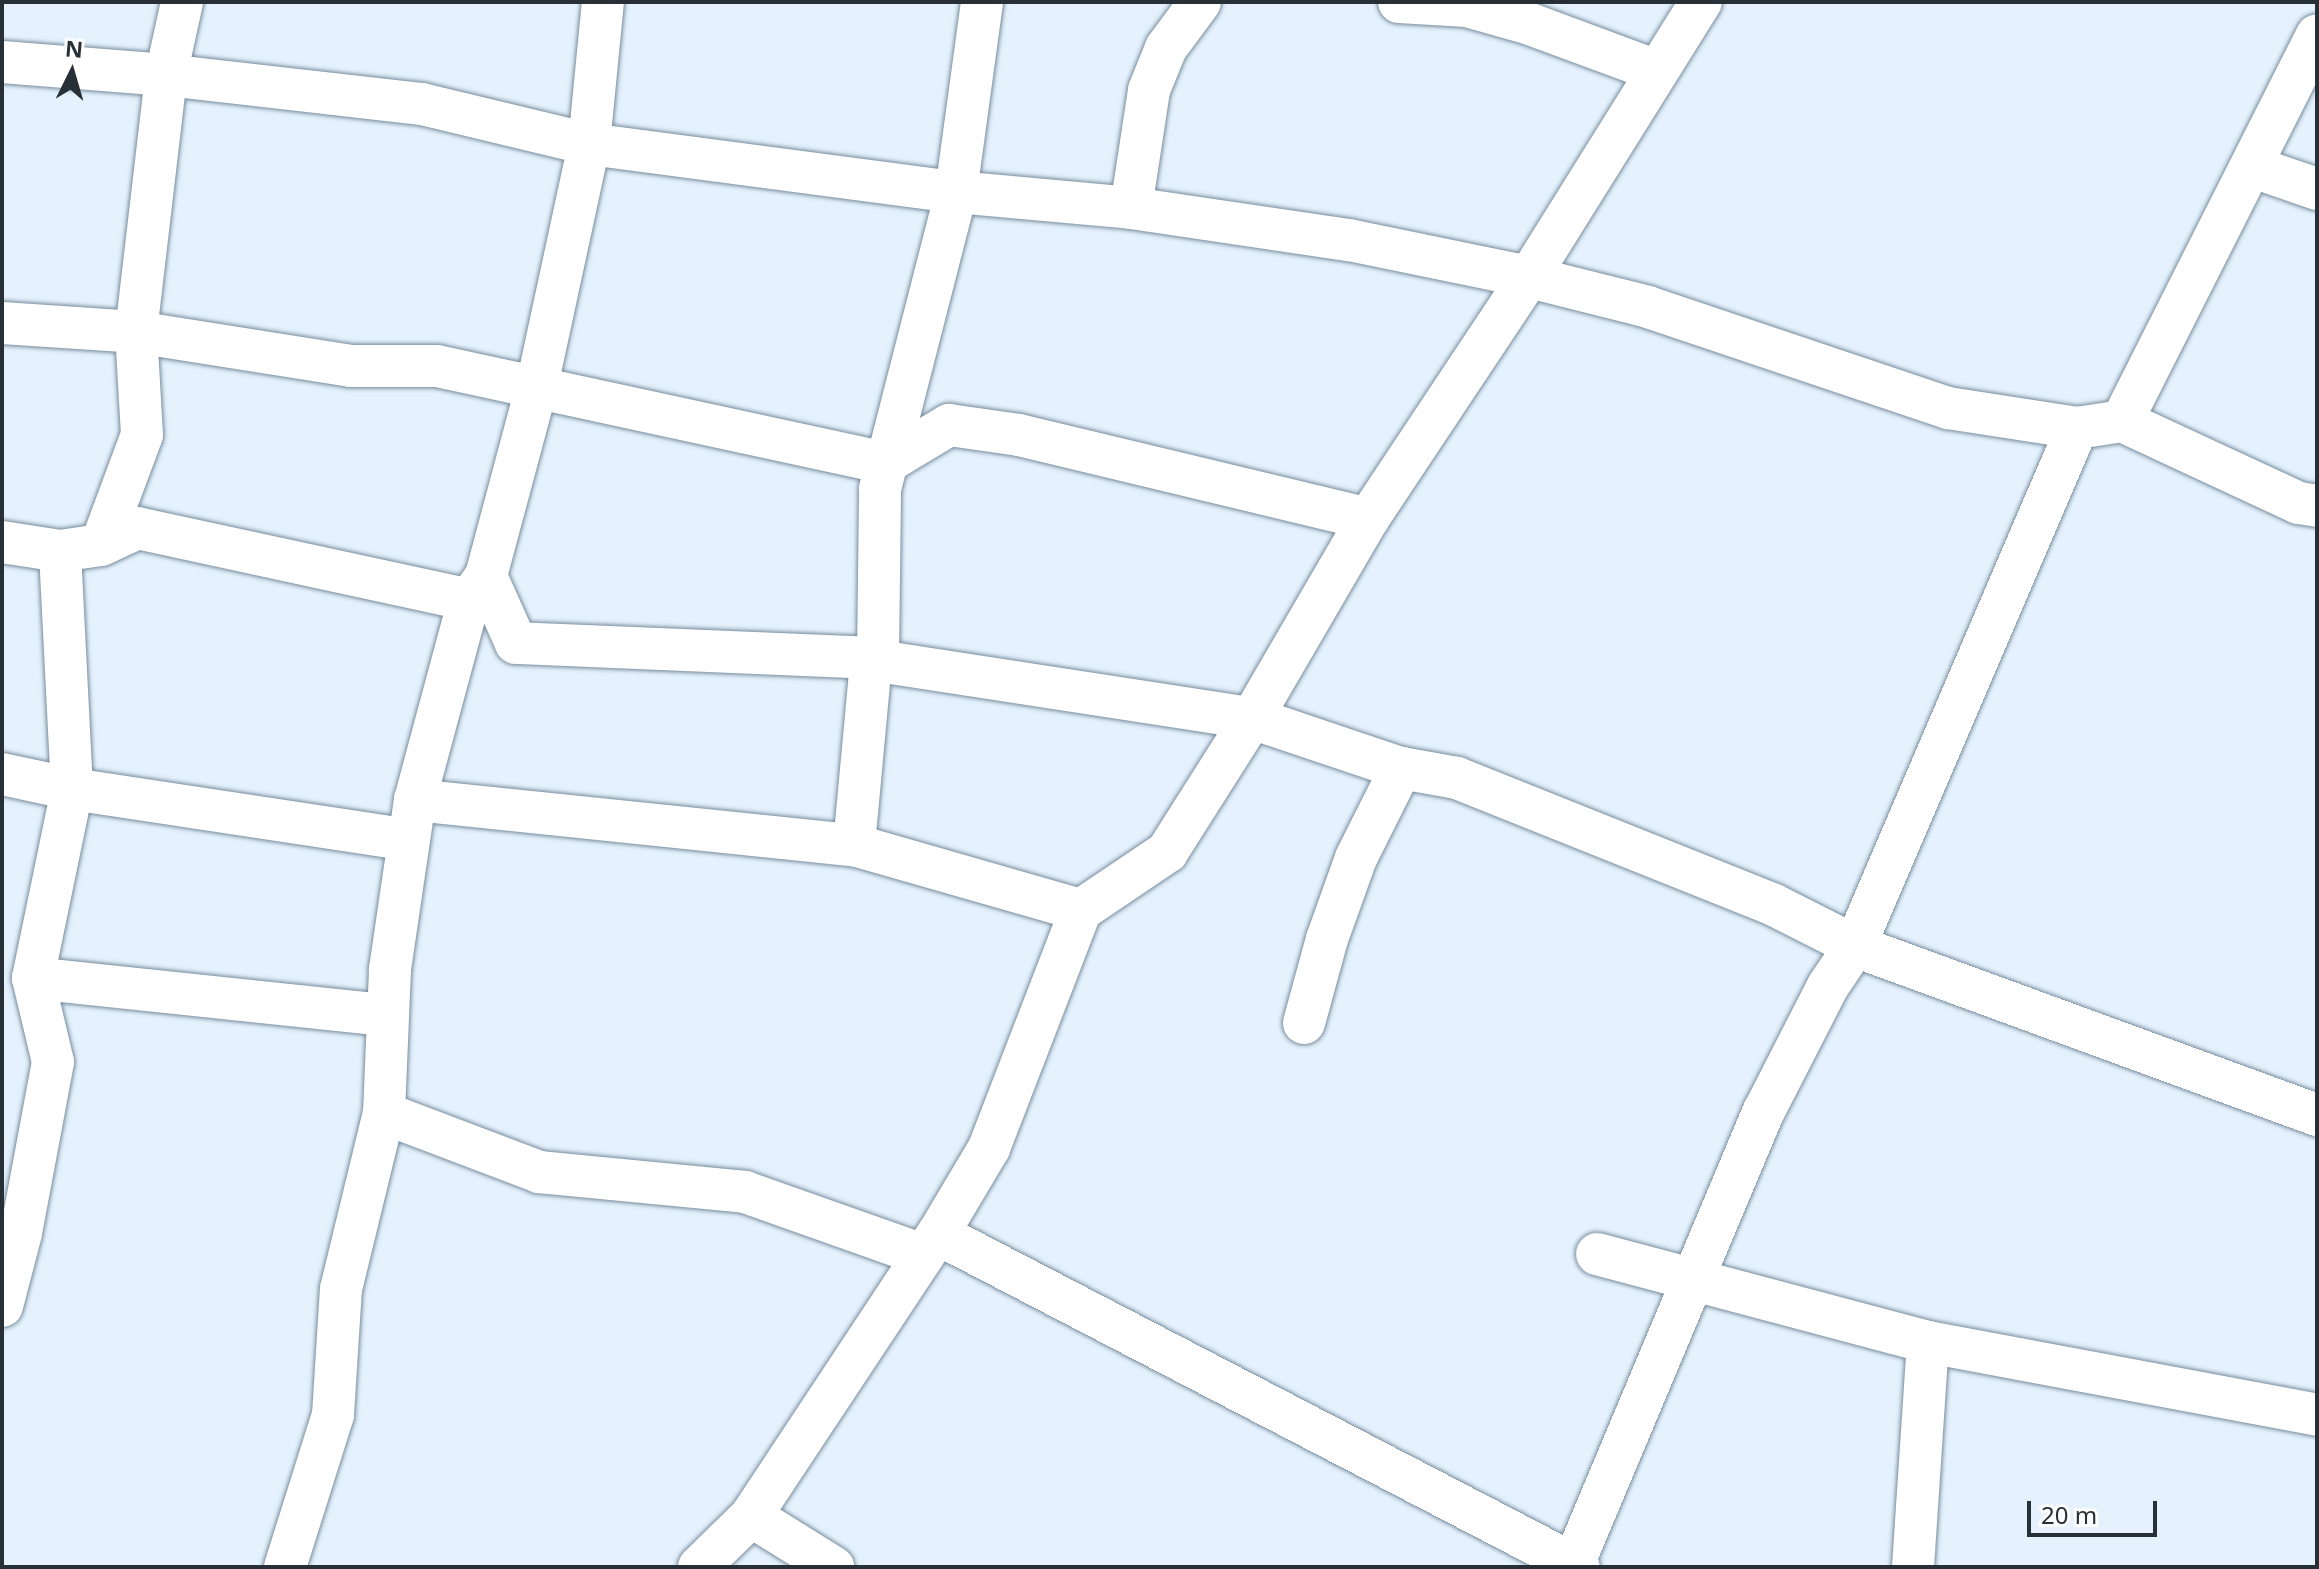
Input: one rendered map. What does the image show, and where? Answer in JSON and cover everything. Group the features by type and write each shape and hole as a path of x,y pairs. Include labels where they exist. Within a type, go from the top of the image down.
{"street":[{"path":"101,545 142,435 136,332 166,75 182,2"},
{"path":"285,1567 333,1415 341,1289 384,1113 386,1015 415,800 536,390 589,144 603,2"},
{"path":"854,845 874,659 880,489 956,192 982,2"},
{"path":"1131,208 1149,90 1166,48 1200,2"},
{"path":"1399,2 1467,6 1530,24 1657,71"},
{"path":"699,1567 751,1516 931,1244 989,1148 1081,910 1167,852 1252,718 1368,519 1529,277 1701,2"},
{"path":"2122,421 2317,35"},
{"path":"2,62 166,75 422,104 589,144 956,192 1131,208 1349,240 1529,277 1648,307 1948,408 2077,428 2122,421 2299,503 2317,506"},
{"path":"2253,167 2317,189"},
{"path":"2,323 136,332 351,366 437,366 536,390 886,463 949,425 1019,435 1368,519"},
{"path":"384,1113 539,1172 745,1192 931,1244 1575,1566 1764,1111 1828,986 1855,946 2077,428"},
{"path":"2,542 60,551 101,545 137,528 478,588 516,643 874,659 1252,718 1401,768 1457,778 1774,905 1855,946 2182,1069 2317,1115"},
{"path":"2,1306 21,1233 53,1062 33,978 72,789 60,551"},
{"path":"1304,1023 1327,939 1356,858 1401,768"},
{"path":"2,774 72,789 408,840"},
{"path":"415,800 854,845 1081,910"},
{"path":"33,978 386,1015"},
{"path":"1597,1254 1928,1342 2317,1415"},
{"path":"1913,1567 1928,1342"},
{"path":"751,1516 833,1567"}]}
